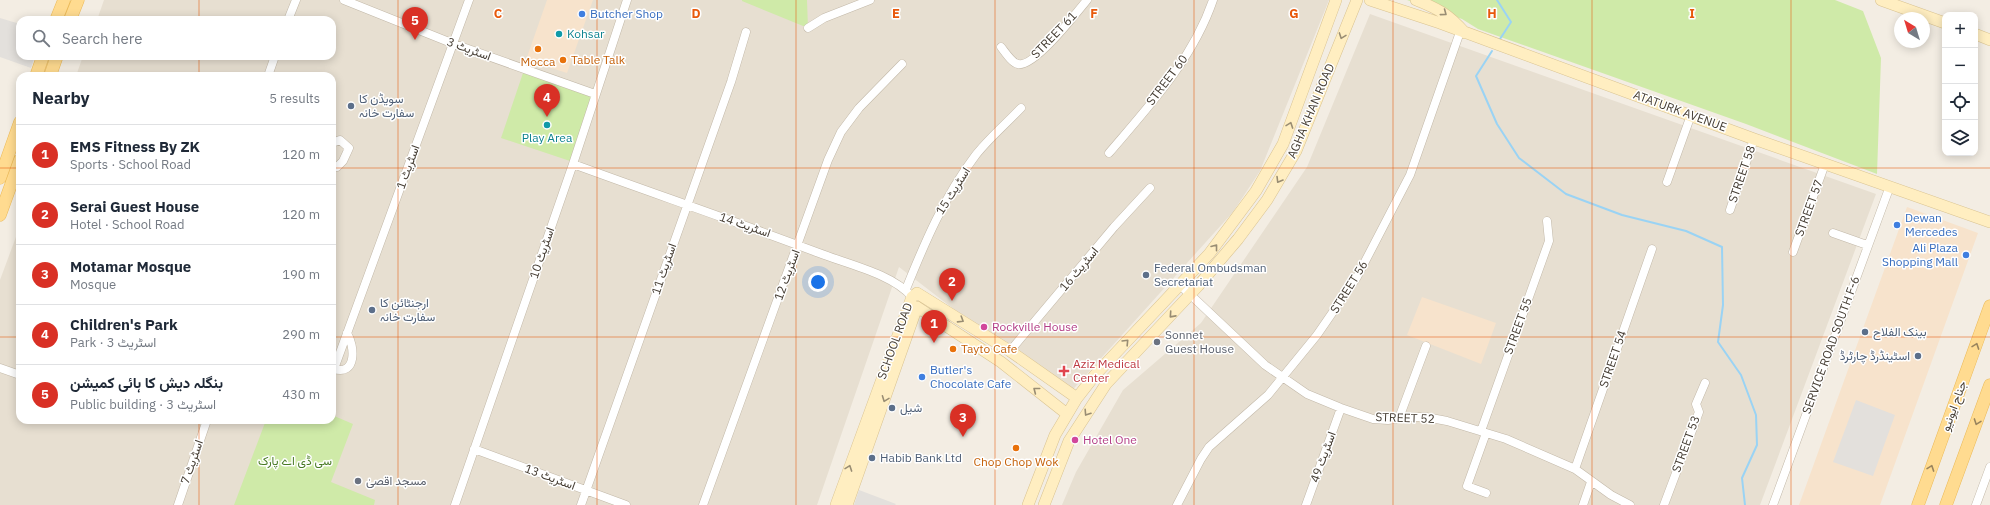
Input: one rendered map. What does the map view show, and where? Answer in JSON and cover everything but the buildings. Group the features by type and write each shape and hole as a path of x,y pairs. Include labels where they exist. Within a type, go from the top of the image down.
{"main road":[{"path":"58,16 64,0"},
{"path":"72,16 78,0"},
{"path":"37,72 42,60"},
{"path":"52,72 56,60"},
{"path":"0,178 16,133"},
{"path":"0,215 16,179"},
{"name":"جناح ایونیو","path":"1918,505 1990,306"},
{"path":"1946,505 1990,385"}],"street":[{"path":"290,16 296,0"},
{"name":"اسٹریٹ 3","path":"344,0 454,44 595,94"},
{"name":"اسٹریٹ 1","path":"347,333 469,0"},
{"name":"اسٹریٹ 10","path":"455,505 573,164 627,0"},
{"path":"808,28 824,18 870,0"},
{"name":"STREET 61","path":"1001,47 1016,64 1020,65 1029,62 1060,32 1087,0"},
{"name":"STREET 60","path":"1109,153 1180,66 1192,45 1213,0"},
{"name":"AGHA KHAN ROAD","path":"1028,505 1055,435 1077,398 1095,374 1209,254 1256,191 1283,144 1336,0"},
{"name":"AGHA KHAN ROAD","path":"1044,505 1069,441 1106,384 1238,240 1267,200 1296,151 1357,0"},
{"name":"ATATURK AVENUE","path":"1370,0 1440,23 1463,33 1754,139 1990,222"},
{"path":"1416,0 1443,12 1463,33"},
{"path":"1881,0 1942,22"},
{"name":"اسٹریٹ 11","path":"581,505 686,205 731,82 746,32"},
{"name":"STREET 56","path":"1178,505 1201,459 1209,447 1268,395 1317,335 1340,303 1395,207 1410,175 1463,33"},
{"path":"1978,35 1990,40"},
{"path":"269,72 274,60"},
{"name":"اسٹریٹ 12","path":"703,505 828,160 841,132 859,108 902,64"},
{"name":"اسٹریٹ 15","path":"913,293 931,229 946,198 975,155 1021,108"},
{"path":"1667,182 1691,115"},
{"name":"STREET 58","path":"1730,210 1754,139"},
{"path":"336,142 340,140 349,148 343,161 336,167"},
{"name":"اسٹریٹ 14","path":"573,164 686,205 770,233 797,245 886,278 913,293"},
{"name":"STREET 57","path":"1793,252 1825,164"},
{"name":"SERVICE ROAD SOUTH F-6","path":"1773,505 1867,245 1890,186"},
{"name":"اسٹریٹ 16","path":"1010,351 1114,227 1150,188"},
{"name":"STREET 55","path":"1486,493 1467,486 1549,241 1547,221"},
{"path":"1833,232 1867,245"},
{"name":"STREET 54","path":"1575,469 1652,249"},
{"name":"STREET 52","path":"1180,285 1265,365 1306,394 1341,408 1373,418 1388,420 1426,417 1484,432 1526,446 1575,469 1592,482 1630,505"},
{"path":"913,293 917,307"},
{"name":"SCHOOL ROAD","path":"836,505 913,293 1010,351 1077,398"},
{"name":"SCHOOL ROAD","path":"847,505 917,307 1001,362 1067,414"},
{"path":"1399,418 1426,346"},
{"path":"0,368 16,374"},
{"name":"STREET 53","path":"1664,505 1699,412 1696,404 1705,382"},
{"name":"اسٹریٹ 49","path":"1306,505 1341,408"},
{"name":"اسٹریٹ 7","path":"178,505 206,424"},
{"path":"1055,435 1069,441"},
{"name":"اسٹریٹ 13","path":"474,449 626,505"},
{"path":"1976,505 1990,467"},
{"path":"1583,505 1592,482"}],"shaded area":[{"path":"104,0 1329,0 1260,171 1233,212 1067,396 899,267 817,505 0,505 0,280 16,237 16,424 336,424 336,72 77,72 82,60 336,60 336,16 98,16"},
{"path":"547,0 593,0 567,73 526,60"},
{"path":"1370,14 1876,194 1760,505 1062,505 1076,472 1123,390 1201,323 1307,167"},
{"path":"0,18 16,23 16,60 34,60 31,68 0,57"},
{"path":"1907,207 1978,233 1880,505 1799,505"},
{"path":"1422,297 1496,323 1481,364 1407,335"},
{"path":"1856,400 1895,415 1873,476 1833,462"},
{"path":"859,490 896,504 854,505"}],"green space":[{"path":"807,0 808,28 742,1"},
{"path":"1407,0 1835,0 1863,11 1881,58 1877,174 1746,124 1478,29 1462,19"},
{"path":"523,73 592,96 570,161 501,138"},
{"name":"سی ڈی اے پارک","path":"336,417 353,424 331,482 375,500 374,505 234,505 264,424 336,424"}],"waterway":[{"path":"1497,0 1511,22 1500,39"},
{"path":"1492,51 1476,76 1497,124 1519,158 1566,194 1622,215 1686,231 1722,247 1723,305 1718,342 1741,375 1756,415 1757,445 1742,478 1745,505"}],"place":[{"name":"Butcher Shop","path":"582,14"},
{"name":"Kohsar","path":"559,34"},
{"name":"بنگلہ دیش کا ہائی کمیشن","path":"415,40"},
{"name":"Mocca","path":"538,49"},
{"name":"Table Talk","path":"563,60"},
{"name":"سویڈن کا سفارت خانہ","path":"351,106"},
{"name":"Children's Park","path":"547,117"},
{"name":"Play Area","path":"547,125"},
{"name":"Dewan Mercedes","path":"1897,225"},
{"name":"Ali Plaza Shopping Mall","path":"1966,255"},
{"name":"Federal Ombudsman Secretariat","path":"1146,275"},
{"name":"Serai Guest House","path":"952,301"},
{"name":"ارجنٹائن کا سفارت خانہ","path":"372,310"},
{"name":"Rockville House","path":"984,327"},
{"name":"بینک الفلاح","path":"1865,332"},
{"name":"Sonnet Guest House","path":"1157,342"},
{"name":"EMS Fitness By ZK","path":"934,343"},
{"name":"Tayto Cafe","path":"953,349"},
{"name":"اسٹینڈرڈ چارٹرڈ","path":"1918,356"},
{"name":"Aziz Medical Center","path":"1064,371"},
{"name":"Butler's Chocolate Cafe","path":"922,377"},
{"name":"شیل","path":"892,408"},
{"name":"Motamar Mosque","path":"963,437"},
{"name":"Hotel One","path":"1075,440"},
{"name":"Chop Chop Wok","path":"1016,448"},
{"name":"Habib Bank Ltd","path":"872,458"},
{"name":"مسجد اقصیٰ","path":"358,481"}]}
